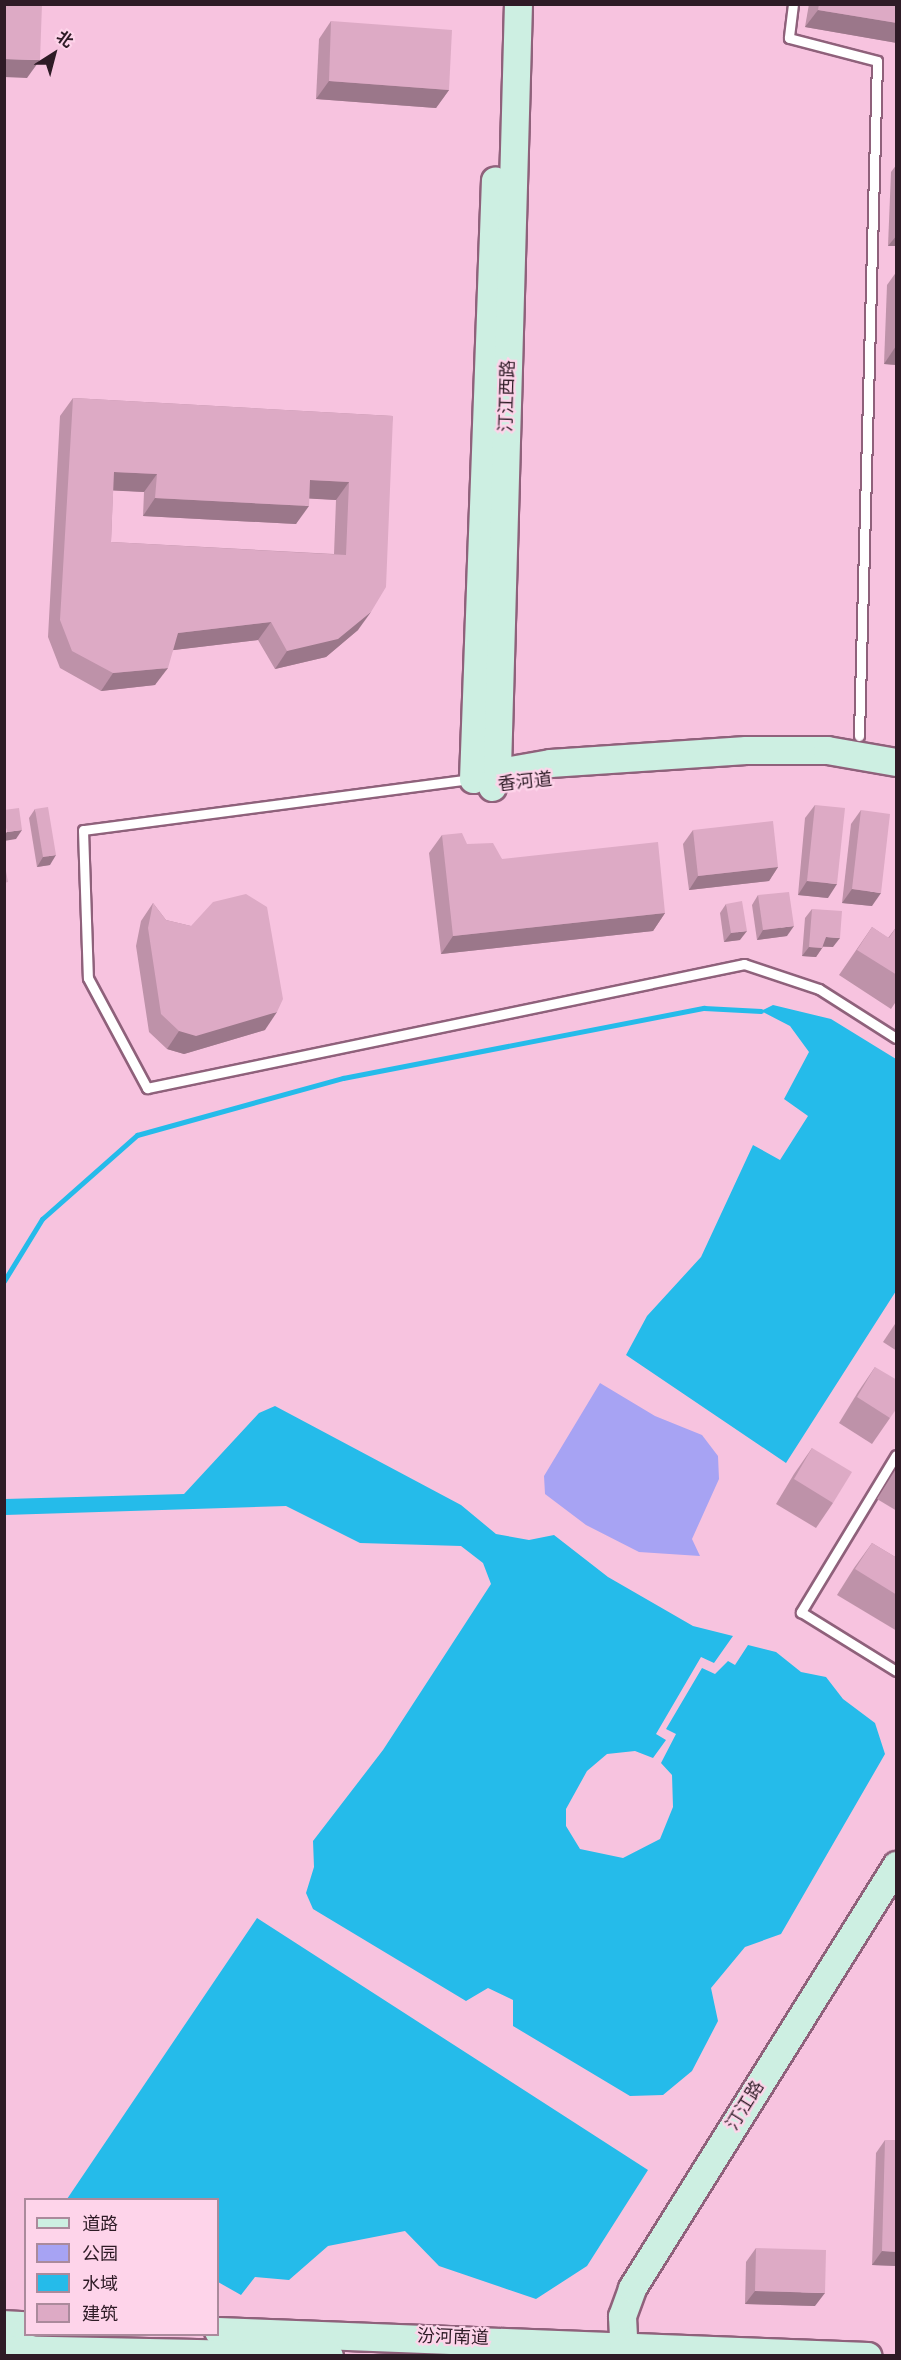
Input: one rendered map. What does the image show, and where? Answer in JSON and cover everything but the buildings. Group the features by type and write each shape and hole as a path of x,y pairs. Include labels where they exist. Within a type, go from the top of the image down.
{"street":[{"name":"汀江西路","path":"487,778 501,4"},
{"name":"汀江西路","path":"487,778 518,4"},
{"name":"香河道","path":"487,778 746,750 827,750 897,762"},
{"name":"香河道","path":"487,778 787,764 897,776"},
{"name":"汀江路","path":"633,2349 622,2316 632,2288 897,1865"},
{"name":"汀江路","path":"633,2349 644,2298 897,1890"},
{"path":"4,2324 24,2325"},
{"name":"汾河南道","path":"219,2331 633,2349 868,2355"},
{"path":"4,2349 329,2355"}],"lane":[{"path":"793,4 789,38 877,60 860,736"},
{"path":"487,778 83,830 88,978 147,1088 744,964 819,989 897,1038"},
{"path":"897,1455 801,1612 897,1671"}],"green space":[{"path":"600,1383 655,1416 702,1435 718,1456 719,1479 692,1539 700,1556 639,1552 586,1525 545,1494 544,1476"}],"water":[{"path":"773,1005 831,1019 896,1059 896,1291 786,1463 626,1355 647,1316 701,1257 753,1145 780,1160 808,1116 784,1099 809,1052 790,1026 761,1011"},
{"path":"275,1406 461,1505 496,1534 529,1540 554,1535 608,1577 693,1626 733,1636 714,1663 701,1657 656,1734 666,1740 653,1758 635,1751 607,1754 587,1771 566,1809 566,1826 580,1849 623,1858 660,1839 673,1807 672,1775 661,1763 676,1734 666,1729 702,1668 715,1674 728,1661 735,1665 748,1645 776,1652 801,1672 826,1677 843,1699 875,1723 885,1754 781,1934 745,1947 711,1988 718,2021 692,2071 663,2095 630,2096 513,2026 513,2000 488,1988 466,2001 313,1909 306,1893 314,1867 313,1841 383,1750 491,1584 483,1563 461,1546 360,1543 286,1506 5,1515 5,1499 184,1494 259,1413"},
{"path":"257,1918 648,2170 587,2266 536,2299 439,2266 405,2231 328,2246 289,2280 255,2277 241,2295 219,2283 219,2198 68,2198"}],"waterway":[{"path":"4,1281 42,1219 137,1135 343,1078 704,1008 761,1011"}]}
